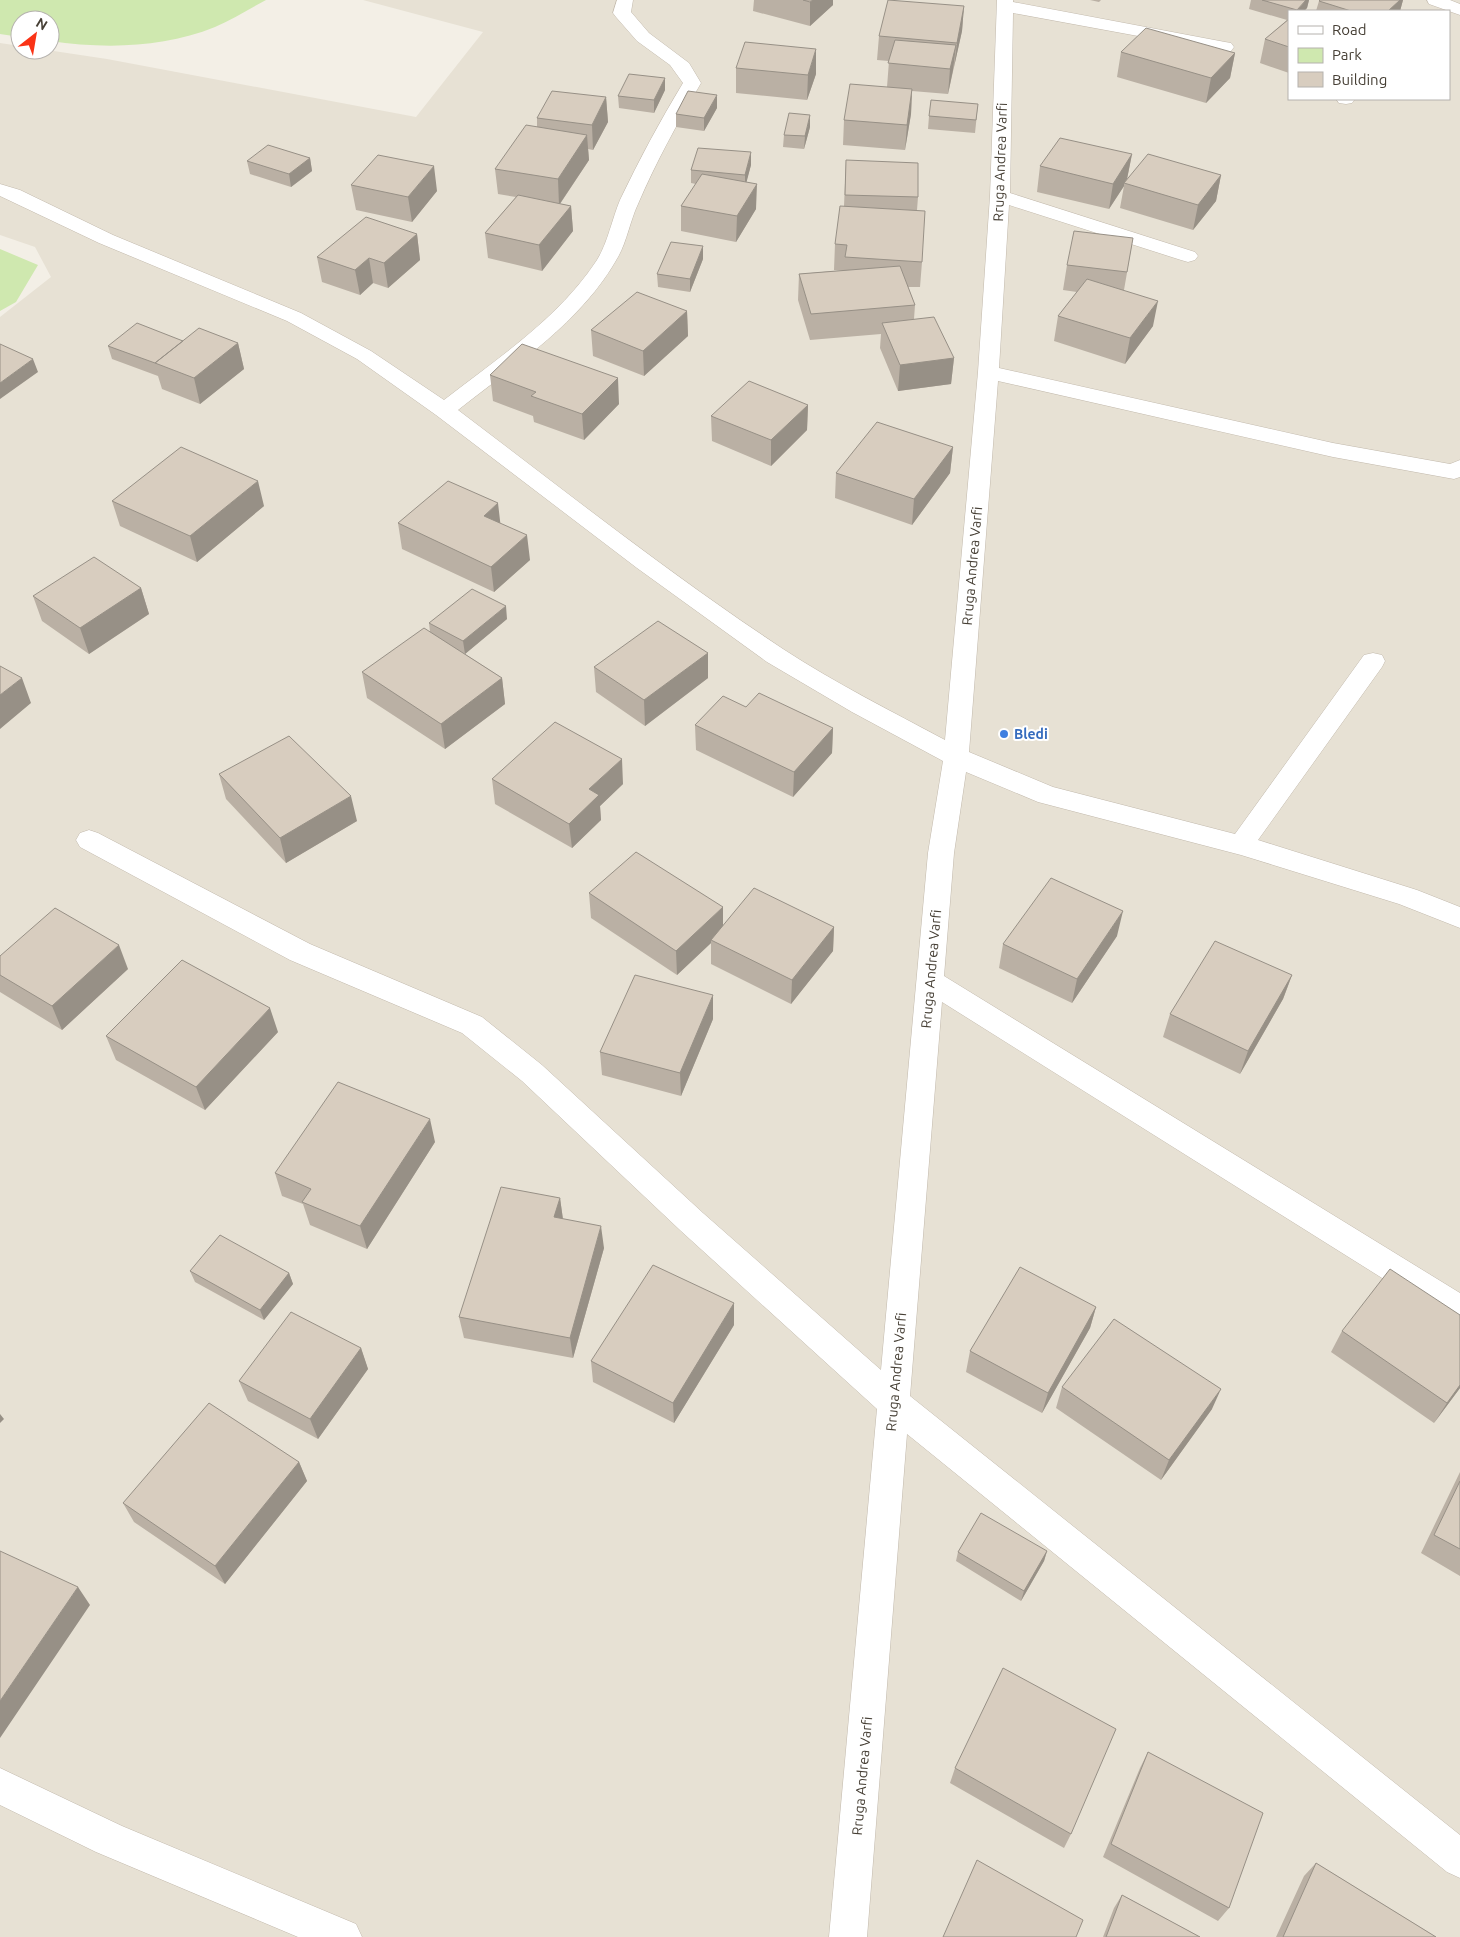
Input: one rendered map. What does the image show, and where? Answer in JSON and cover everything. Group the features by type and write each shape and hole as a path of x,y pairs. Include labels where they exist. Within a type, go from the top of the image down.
{"street":[{"path":"444,410 543,331 581,296 609,257 624,212 669,122 692,83 686,70 671,56 642,37 622,13 625,0"},
{"path":"1005,3 1225,47"},
{"name":"Rruga Andrea Varfi","path":"848,1937 941,853 956,758 988,372 1000,196 1005,3"},
{"path":"0,190 148,258 294,317 364,355 444,410 645,563 776,656 860,706 956,758 1047,795 1240,845 1408,897 1460,918"},
{"path":"1000,196 1188,256"},
{"path":"988,372 1333,450 1454,472 1460,467"},
{"path":"1240,845 1373,661"},
{"path":"89,840 300,952 472,1025 532,1073 692,1222 893,1402 1460,1859"},
{"path":"930,981 1460,1310"},
{"path":"0,1786 109,1839 344,1937"}],"shaded area":[{"path":"363,0 1460,0 1460,1937 0,1937 0,317 51,277 35,247 0,235 0,43 10,44 10,60 60,60 60,52 107,59 416,117 483,32"}],"green space":[{"path":"0,0 266,0 215,27 195,34 154,43 113,46 60,42 60,10 10,10 10,36 0,34"},
{"path":"0,249 38,265 16,302 0,311"}],"building":[{"path":"888,0 964,6 957,43 879,36"},
{"path":"1262,0 1306,0 1297,10"},
{"path":"1400,0 1389,10 1348,10 1319,1"},
{"path":"1288,20 1288,47 1265,39"},
{"path":"1146,28 1235,53 1211,78 1121,52"},
{"path":"895,40 956,45 950,69 888,63"},
{"path":"745,42 816,49 808,75 736,68"},
{"path":"629,74 665,78 654,100 618,96"},
{"path":"850,84 912,89 907,125 844,120"},
{"path":"552,91 606,97 592,125 537,118"},
{"path":"688,91 717,95 704,118 676,114"},
{"path":"931,100 978,104 976,120 929,116"},
{"path":"789,113 810,115 805,136 784,135"},
{"path":"526,125 587,135 558,179 495,169"},
{"path":"1060,138 1132,154 1113,184 1040,166"},
{"path":"268,145 310,158 289,174 247,161"},
{"path":"698,148 751,152 745,175 691,170"},
{"path":"1148,154 1221,175 1198,205 1124,183"},
{"path":"378,155 434,166 408,197 351,185"},
{"path":"846,160 918,163 918,197 845,195"},
{"path":"702,174 757,184 737,216 681,206"},
{"path":"518,195 571,206 539,245 485,233"},
{"path":"840,206 925,211 922,262 845,257 847,245 835,244"},
{"path":"366,217 417,234 384,263 369,258 355,270 317,257"},
{"path":"1074,231 1133,238 1127,272 1067,265"},
{"path":"671,242 703,246 690,279 657,274"},
{"path":"900,266 915,305 811,314 799,274"},
{"path":"1087,279 1158,301 1130,338 1058,316"},
{"path":"637,292 687,311 643,351 591,330"},
{"path":"934,317 954,358 900,365 882,323"},
{"path":"137,323 183,341 155,363 108,346"},
{"path":"199,328 238,343 194,378 155,363"},
{"path":"0,344 33,359 0,383"},
{"path":"522,344 618,378 582,414 531,396 536,392 490,375"},
{"path":"749,381 808,405 771,440 711,416"},
{"path":"877,422 953,447 914,499 836,473"},
{"path":"181,447 258,481 190,536 112,501"},
{"path":"448,481 498,503 484,516 527,535 491,567 398,523"},
{"path":"94,557 141,588 80,628 33,596"},
{"path":"472,589 506,606 463,641 429,623"},
{"path":"658,621 708,653 644,700 594,667"},
{"path":"424,628 502,678 441,724 362,672"},
{"path":"0,666 22,678 0,695"},
{"path":"759,693 833,728 794,772 695,725 723,696 746,707"},
{"path":"555,722 622,759 589,789 599,795 569,824 492,779"},
{"path":"289,736 351,796 280,838 219,774"},
{"path":"636,852 723,907 676,951 589,893"},
{"path":"1051,878 1123,911 1077,979 1003,944"},
{"path":"754,888 834,927 792,980 711,940"},
{"path":"55,908 119,945 52,1006 0,975 0,956"},
{"path":"1215,941 1292,975 1248,1051 1170,1014"},
{"path":"182,960 270,1008 196,1087 106,1036"},
{"path":"635,975 713,995 680,1073 600,1052"},
{"path":"338,1082 430,1119 360,1226 302,1202 311,1189 275,1173"},
{"path":"501,1187 560,1198 554,1217 601,1226 570,1338 459,1317"},
{"path":"220,1235 289,1273 260,1310 190,1271"},
{"path":"653,1265 734,1303 673,1403 591,1361"},
{"path":"1020,1267 1096,1307 1048,1393 970,1351"},
{"path":"1390,1269 1460,1315 1460,1385 1447,1403 1342,1331"},
{"path":"291,1312 361,1348 310,1419 239,1381"},
{"path":"1114,1319 1221,1389 1169,1460 1062,1387"},
{"path":"209,1403 299,1462 215,1566 123,1503"},
{"path":"1460,1481 1460,1549 1434,1535"},
{"path":"981,1513 1047,1551 1024,1591 958,1552"},
{"path":"0,1551 78,1587 0,1701"},
{"path":"1003,1668 1116,1729 1071,1834 955,1768"},
{"path":"1148,1752 1263,1813 1229,1908 1111,1844"},
{"path":"977,1860 1083,1920 1076,1937 943,1937"},
{"path":"1316,1863 1436,1937 1283,1937"},
{"path":"1122,1895 1200,1937 1106,1937"}],"place":[{"name":"Bledi","path":"1004,734"}]}
